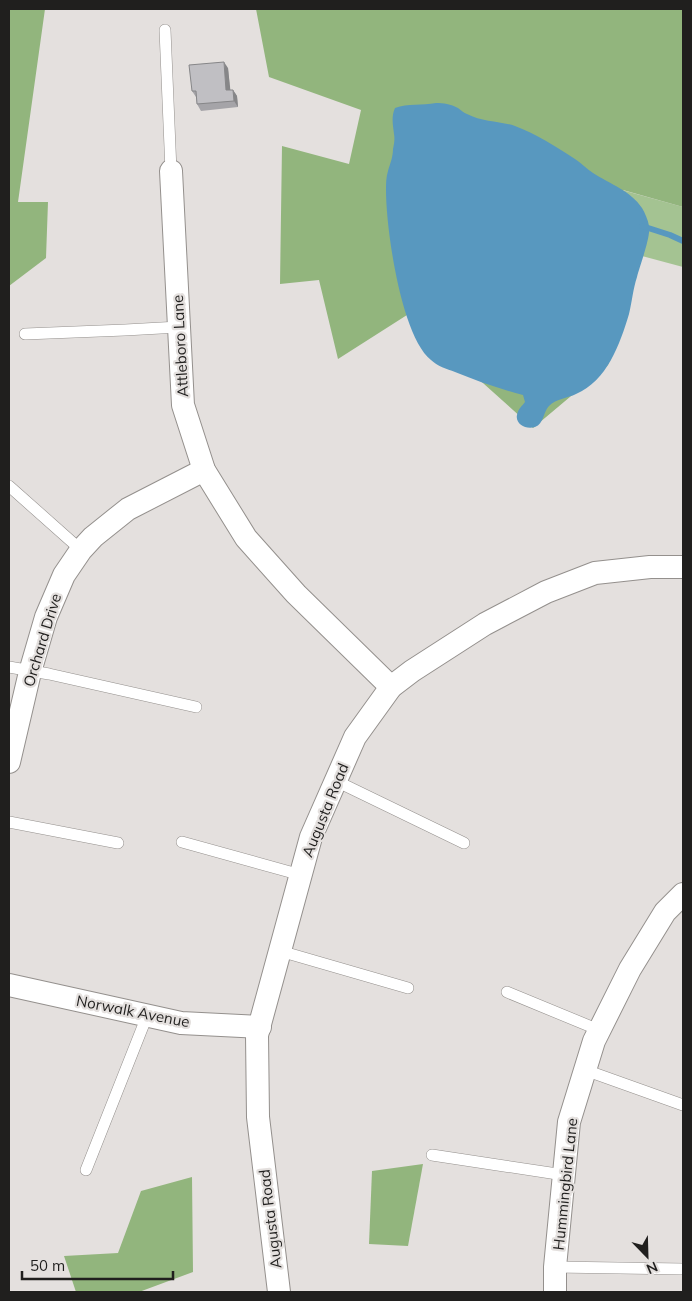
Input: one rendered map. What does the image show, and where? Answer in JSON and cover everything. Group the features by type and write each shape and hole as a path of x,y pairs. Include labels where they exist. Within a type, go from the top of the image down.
{"street":[{"name":"Attleboro Lane","path":"171,171 183,405 204,470 246,538 296,594 391,688"},
{"name":"Orchard Drive","path":"9,762 20,670 46,617 64,574 93,537 128,509 204,470"},
{"name":"Augusta Road","path":"279,1292 258,1117 258,1035 311,837 355,737 391,688 412,671 485,624 546,592 594,573 650,567 683,567"},
{"name":"Hummingbird Lane","path":"555,1292 555,1267 569,1122 594,1041 630,969 665,912 683,894"},
{"name":"Norwalk Avenue","path":"9,985 181,1023 260,1027"}],"lane":[{"path":"165,30 171,171"},
{"path":"25,334 179,327"},
{"path":"9,486 81,550"},
{"path":"20,670 49,674 196,707"},
{"path":"336,782 464,843"},
{"path":"9,822 118,843"},
{"path":"182,842 301,874"},
{"path":"280,951 408,988"},
{"path":"507,992 600,1030"},
{"path":"86,1170 147,1016"},
{"path":"585,1070 683,1105"},
{"path":"432,1155 564,1174"},
{"path":"555,1267 683,1269"}],"green space":[{"path":"9,9 45,9 18,202 48,202 46,258 9,286"},
{"path":"256,9 683,9 683,207 623,190 642,256 608,365 533,428 407,315 338,359 319,280 280,284 282,146 349,164 361,110 269,77"},
{"path":"622,190 683,207 683,267 642,256"},
{"path":"423,1164 408,1246 369,1244 372,1171"},
{"path":"192,1177 193,1272 139,1292 76,1292 64,1256 118,1253 141,1191"}],"water":[{"path":"436,103 453,106 479,119 515,126 546,141 632,197 642,208 648,221 648,237 629,314 611,360 604,371 587,388 552,404 547,409 540,423 532,428 519,424 517,418 520,408 525,402 523,395 472,379 442,367 431,360 420,347 411,329 404,306 392,255 387,208 386,178 392,158 394,140 393,115 395,108 400,106"}],"building":[{"path":"224,62 226,90 233,90 234,101 197,104 196,91 192,91 189,65"}],"waterway":[{"path":"642,226 683,241"}]}
